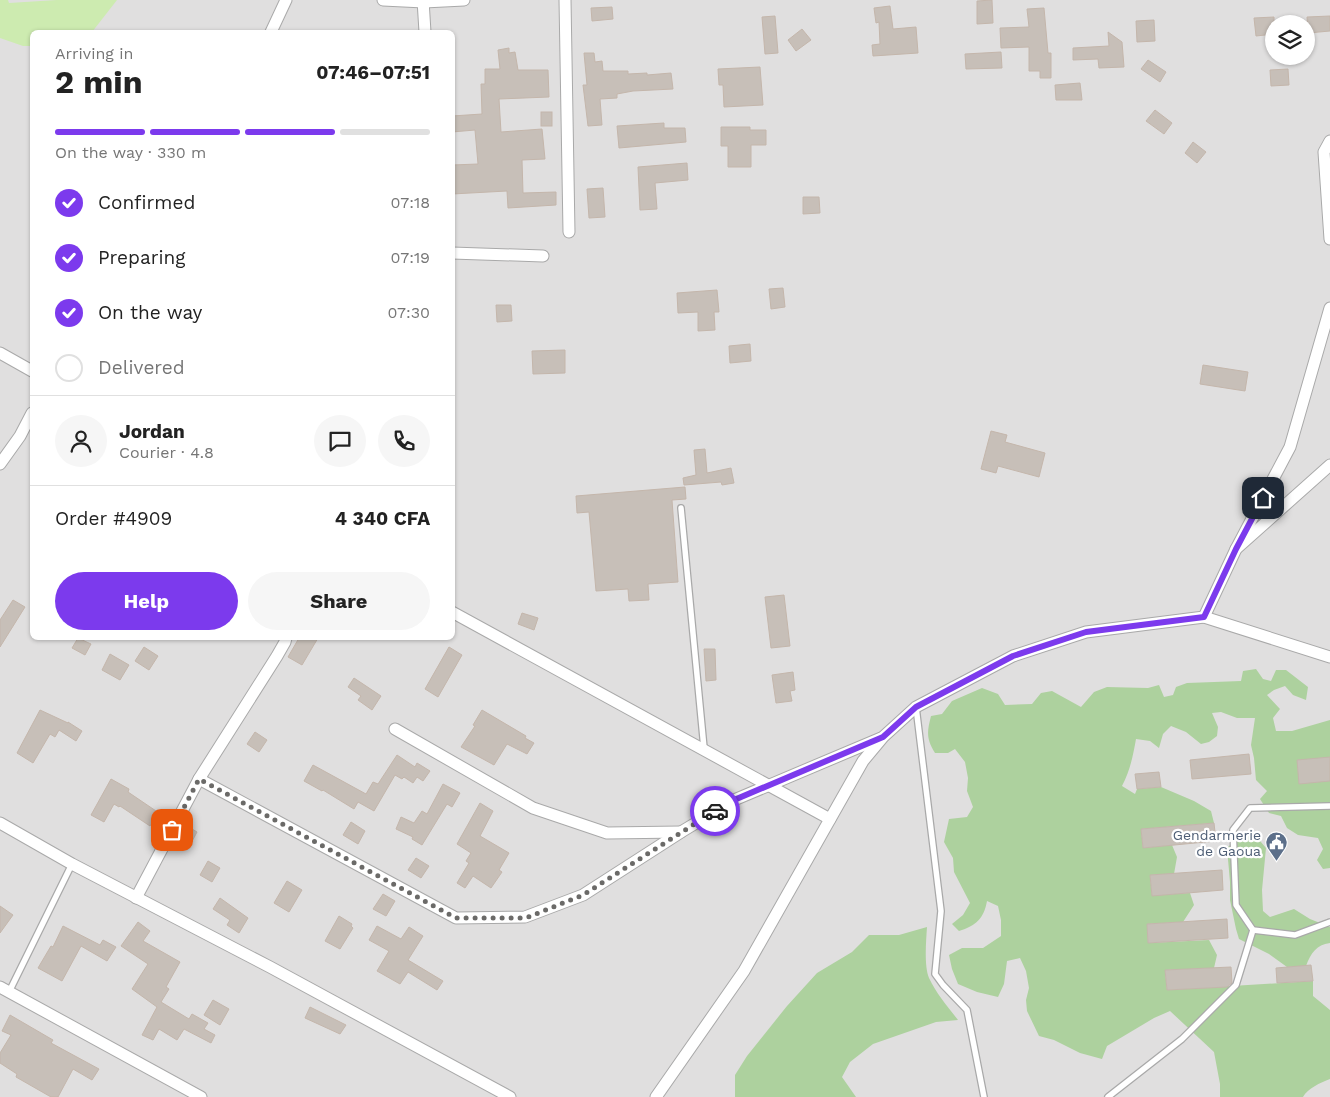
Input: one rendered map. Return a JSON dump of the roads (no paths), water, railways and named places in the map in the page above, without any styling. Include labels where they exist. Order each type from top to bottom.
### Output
[{"type":"street","points":[[272,30],[286,0]]},
{"type":"street","points":[[383,0],[464,0]]},
{"type":"street","points":[[565,0],[569,232]]},
{"type":"street","points":[[424,1],[424,30]]},
{"type":"street","points":[[1330,141],[1324,152],[1330,239]]},
{"type":"street","points":[[455,253],[543,256]]},
{"type":"street","points":[[1204,617],[1236,549],[1290,447],[1330,308]]},
{"type":"street","points":[[0,353],[30,369]]},
{"type":"street","points":[[0,464],[20,436],[30,417]]},
{"type":"street","points":[[1236,549],[1330,466]]},
{"type":"street","points":[[455,614],[830,818]]},
{"type":"street","points":[[656,1097],[744,971],[863,761],[883,737],[916,707],[1013,656],[1086,632],[1204,617],[1330,657]]},
{"type":"street","points":[[136,898],[199,779],[286,640]]},
{"type":"street","points":[[395,729],[533,808],[607,833],[681,832]]},
{"type":"street","points":[[199,779],[456,918],[526,918],[583,895],[734,800],[883,737]]},
{"type":"street","points":[[0,823],[72,864],[270,967],[510,1097]]},
{"type":"street","points":[[5,989],[200,1097]]},
{"type":"lane","points":[[681,508],[704,748]]},
{"type":"lane","points":[[916,707],[940,911],[935,974],[966,1010],[984,1097]]},
{"type":"lane","points":[[1330,806],[1250,808],[1234,830],[1236,905],[1254,930],[1295,935],[1330,922]]},
{"type":"lane","points":[[5,989],[72,864]]},
{"type":"lane","points":[[1108,1097],[1182,1039],[1236,985],[1254,930]]},
{"type":"place","name":"Gendarmerie de Gaoua","points":[[1277,862]]}]
